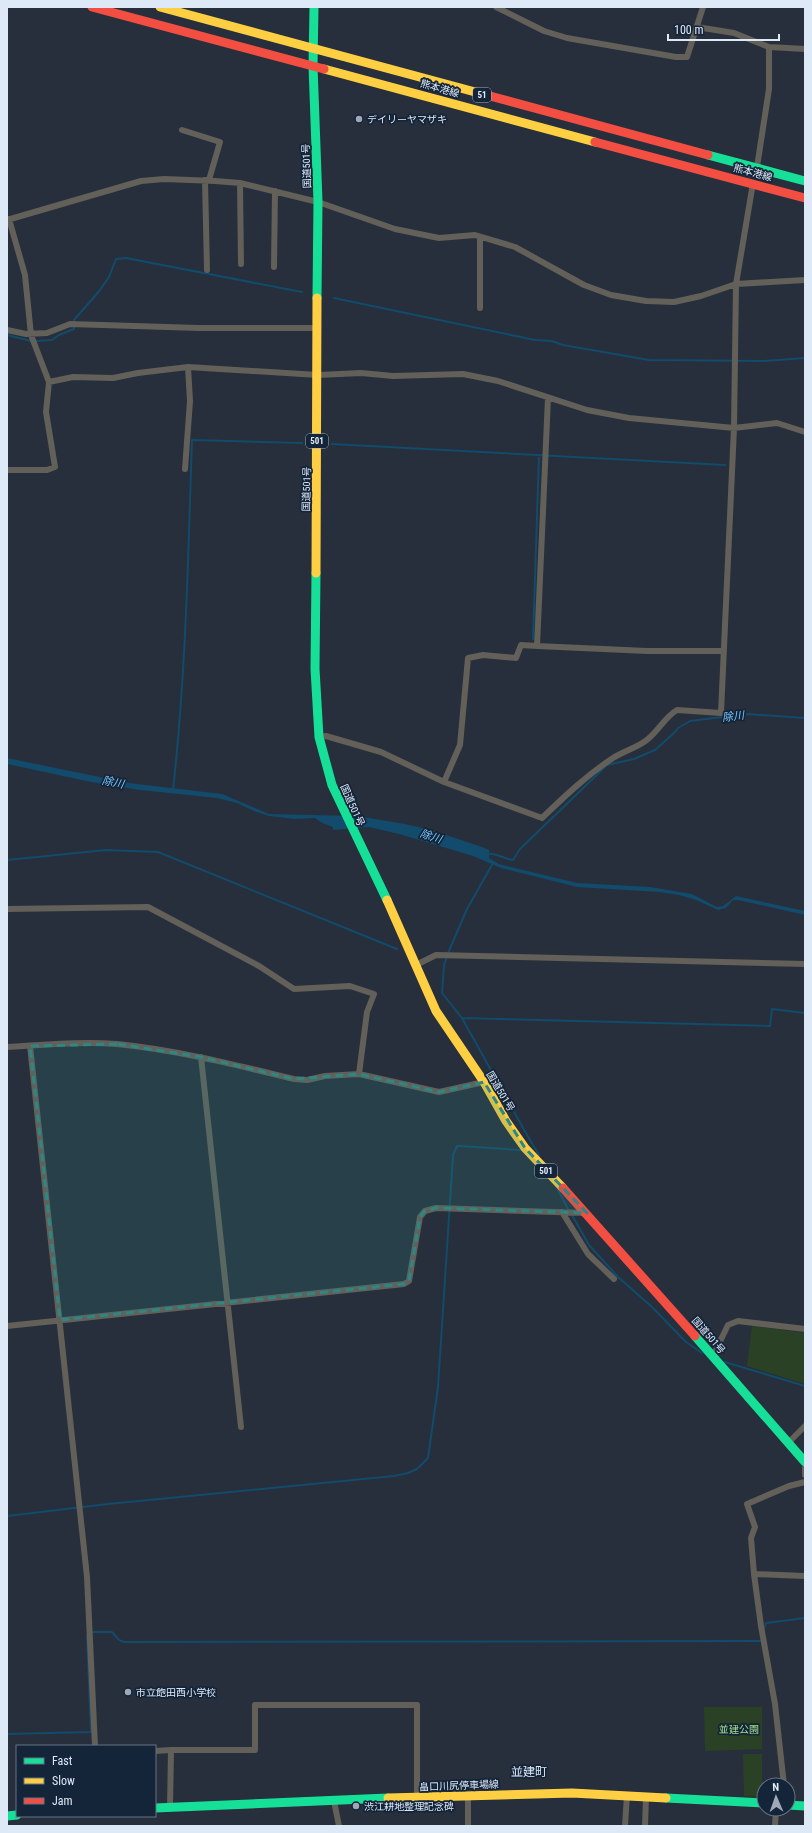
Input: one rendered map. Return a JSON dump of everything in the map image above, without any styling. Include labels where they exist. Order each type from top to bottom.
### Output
[{"type":"main road","name":"熊本港線","points":[[92,7],[805,198]]},
{"type":"main road","name":"熊本港線","points":[[160,7],[805,181]]},
{"type":"main road","name":"国道501号","points":[[314,7],[314,66],[318,202],[315,670],[319,737],[330,779],[344,813],[400,927],[436,1011],[484,1082],[506,1121],[525,1148],[587,1213],[805,1462]]},
{"type":"main road","points":[[182,31],[186,14]]},
{"type":"main road","name":"畠口川尻停車場線","points":[[156,1808],[417,1797],[572,1793],[646,1796],[756,1803]]},
{"type":"street","points":[[496,7],[544,31],[567,38],[676,57],[687,57],[703,7]]},
{"type":"street","points":[[697,27],[734,33],[769,47],[805,49]]},
{"type":"street","points":[[757,167],[769,89],[769,47]]},
{"type":"street","points":[[182,130],[220,142],[207,180],[206,270]]},
{"type":"street","points":[[7,470],[47,470],[55,467],[46,412],[49,382],[31,335],[25,275],[8,220],[141,181],[164,178],[240,183],[318,202],[395,229],[439,238],[475,235],[515,247],[584,285],[611,295],[632,299],[674,302],[701,296],[736,284],[805,280]]},
{"type":"street","points":[[240,183],[241,264]]},
{"type":"street","points":[[319,737],[326,736],[381,752],[444,782],[542,818],[573,788],[594,772],[614,758],[648,739],[671,713],[677,710],[721,713],[734,428],[736,284],[753,183]]},
{"type":"street","points":[[274,267],[275,191]]},
{"type":"street","points":[[480,237],[480,308]]},
{"type":"street","points":[[7,330],[31,335],[47,333],[70,324],[199,328],[317,328]]},
{"type":"street","points":[[49,382],[73,377],[113,378],[138,373],[188,367],[318,375],[362,373],[393,376],[463,374],[498,381],[587,410],[629,418],[734,428],[777,423],[805,432]]},
{"type":"street","points":[[185,469],[190,401],[188,367]]},
{"type":"street","points":[[537,646],[548,398]]},
{"type":"street","points":[[444,782],[460,745],[468,658],[483,655],[516,658],[521,646],[647,651],[724,651]]},
{"type":"street","points":[[7,909],[148,908],[259,966],[294,989],[350,986],[374,994],[367,1012],[359,1074]]},
{"type":"street","points":[[416,965],[436,955],[805,964]]},
{"type":"street","points":[[7,1047],[85,1043],[118,1044],[202,1057],[294,1079],[307,1080],[325,1076],[359,1074],[439,1092],[484,1082]]},
{"type":"street","points":[[30,1046],[87,1577],[95,1745]]},
{"type":"street","points":[[202,1057],[241,1428]]},
{"type":"street","points":[[7,1326],[404,1284],[409,1281],[420,1217],[425,1211],[436,1208],[587,1213]]},
{"type":"street","points":[[562,1212],[588,1254],[614,1278]]},
{"type":"street","points":[[713,1356],[728,1326],[738,1321],[805,1329]]},
{"type":"street","points":[[789,1442],[805,1426]]},
{"type":"street","points":[[805,1468],[805,1475]]},
{"type":"street","points":[[783,1777],[775,1704],[761,1626],[754,1574],[751,1538],[755,1527],[747,1504],[789,1486],[805,1482]]},
{"type":"street","points":[[754,1574],[805,1576]]},
{"type":"street","points":[[156,1751],[255,1750],[255,1706],[417,1705],[417,1797]]},
{"type":"street","points":[[170,1808],[171,1750]]},
{"type":"street","points":[[625,1826],[627,1795]]},
{"type":"street","points":[[468,1796],[468,1826]]},
{"type":"street","points":[[645,1826],[646,1796]]},
{"type":"street","points":[[334,1801],[339,1826]]},
{"type":"highlighted area","points":[[118,1044],[201,1057],[294,1079],[359,1074],[439,1092],[484,1082],[525,1148],[587,1213],[436,1208],[425,1211],[420,1217],[409,1281],[404,1284],[60,1320],[30,1046]]},
{"type":"green space","points":[[752,1326],[805,1333],[805,1384],[747,1366]]},
{"type":"green space","name":"並建公園","points":[[704,1707],[762,1707],[762,1749],[705,1751]]},
{"type":"green space","points":[[743,1754],[762,1754],[762,1777],[756,1777],[756,1797],[744,1796]]},
{"type":"water","points":[[7,758],[129,783],[222,794],[269,814],[357,816],[405,824],[431,830],[482,847],[489,850],[489,858],[499,864],[577,883],[650,887],[692,894],[717,907],[723,906],[736,896],[805,911],[805,915],[738,900],[733,900],[726,908],[718,910],[696,900],[679,895],[659,892],[577,887],[501,868],[473,856],[399,834],[369,827],[333,830],[333,827],[322,823],[315,818],[295,819],[269,816],[237,803],[217,798],[140,790],[91,782],[7,764]]},
{"type":"waterway","points":[[36,341],[52,340],[59,335],[74,329],[74,320],[100,290],[109,277],[116,259],[126,258],[302,292]]},
{"type":"waterway","points":[[334,298],[535,340],[552,341],[563,345],[649,360],[764,361],[805,358]]},
{"type":"waterway","points":[[7,335],[31,341]]},
{"type":"waterway","points":[[173,790],[184,659],[192,440],[302,443]]},
{"type":"waterway","points":[[332,444],[725,465]]},
{"type":"waterway","points":[[533,639],[539,455]]},
{"type":"waterway","name":"除川","points":[[487,854],[493,854],[513,860],[520,849],[607,765],[634,759],[655,750],[678,728],[690,721],[747,714],[805,718]]},
{"type":"waterway","points":[[7,860],[106,850],[158,852],[397,949]]},
{"type":"waterway","points":[[448,953],[467,909],[493,863]]},
{"type":"waterway","points":[[447,957],[444,965],[442,993],[462,1018],[539,1155]]},
{"type":"waterway","points":[[462,1018],[770,1026],[772,1009],[805,1013]]},
{"type":"waterway","points":[[7,1516],[108,1504],[394,1476],[408,1473],[417,1469],[428,1458],[438,1387],[453,1155],[457,1146],[521,1150]]},
{"type":"waterway","points":[[558,1190],[569,1211]]},
{"type":"waterway","points":[[572,1215],[589,1245],[618,1277],[652,1307],[686,1342],[702,1353]]},
{"type":"waterway","points":[[725,1362],[805,1386]]},
{"type":"waterway","points":[[764,1628],[766,1623],[805,1618]]},
{"type":"waterway","points":[[92,1633],[112,1632],[119,1640],[124,1642],[762,1641]]},
{"type":"waterway","points":[[7,1734],[91,1732],[88,1635]]},
{"type":"traffic: fast","points":[[314,7],[313,66],[318,202],[317,298]]},
{"type":"traffic: fast","points":[[708,155],[805,181]]},
{"type":"traffic: fast","points":[[316,573],[315,669],[319,737],[332,785],[387,900]]},
{"type":"traffic: fast","points":[[695,1336],[805,1462]]},
{"type":"traffic: fast","points":[[156,1808],[388,1798]]},
{"type":"traffic: fast","points":[[666,1798],[756,1803]]},
{"type":"traffic: fast","points":[[796,1805],[805,1806]]},
{"type":"traffic: fast","points":[[7,1816],[16,1815]]},
{"type":"traffic: slow","points":[[160,7],[490,96]]},
{"type":"traffic: slow","points":[[324,69],[595,142]]},
{"type":"traffic: slow","points":[[316,573],[317,298]]},
{"type":"traffic: slow","points":[[387,900],[436,1011],[484,1082],[506,1121],[525,1148],[563,1188]]},
{"type":"traffic: slow","points":[[388,1798],[572,1793],[666,1798]]},
{"type":"traffic: jam","points":[[92,7],[324,69]]},
{"type":"traffic: jam","points":[[490,96],[708,155]]},
{"type":"traffic: jam","points":[[595,142],[805,198]]},
{"type":"traffic: jam","points":[[563,1188],[695,1336]]},
{"type":"place","name":"デイリーヤマザキ","points":[[359,119]]},
{"type":"place","name":"市立飽田西小学校","points":[[128,1692]]},
{"type":"place","name":"渋江耕地整理記念碑","points":[[356,1806]]},
{"type":"district","name":"並建町","points":[[529,1772]]}]
